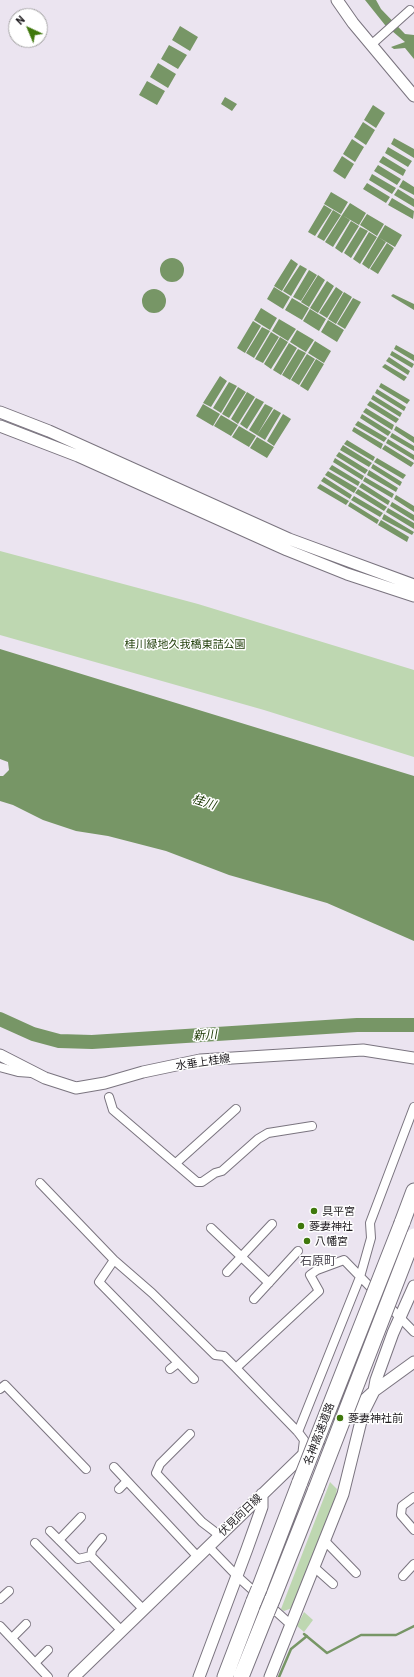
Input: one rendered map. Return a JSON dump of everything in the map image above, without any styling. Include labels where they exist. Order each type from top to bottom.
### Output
[{"type":"highway","name":"名神高速道路","points":[[225,1677],[414,1191]]},
{"type":"highway","name":"名神高速道路","points":[[241,1677],[414,1236]]},
{"type":"street","points":[[337,0],[414,96]]},
{"type":"street","points":[[373,43],[410,10]]},
{"type":"street","points":[[0,412],[49,431],[289,539],[414,585]]},
{"type":"street","points":[[0,426],[78,456],[207,516],[347,574],[414,596]]},
{"type":"street","points":[[207,516],[212,505]]},
{"type":"street","name":"水垂上桂線","points":[[0,1055],[37,1073],[76,1088],[105,1083],[143,1072],[200,1060],[363,1050],[414,1058]]},
{"type":"street","points":[[0,1067],[18,1072],[37,1073]]},
{"type":"street","points":[[109,1097],[113,1110],[160,1152],[176,1163],[197,1182],[202,1182],[215,1173],[222,1171],[258,1139],[268,1133],[312,1126]]},
{"type":"street","points":[[298,1432],[360,1277],[371,1238],[370,1223],[414,1107]]},
{"type":"street","points":[[176,1163],[236,1109]]},
{"type":"street","points":[[40,1182],[114,1260],[152,1293],[215,1355],[224,1356],[298,1432],[304,1440],[302,1456]]},
{"type":"street","points":[[227,1272],[272,1224]]},
{"type":"street","points":[[211,1228],[269,1283]]},
{"type":"street","points":[[254,1298],[298,1251]]},
{"type":"street","points":[[114,1260],[99,1282],[194,1379]]},
{"type":"street","points":[[236,1368],[319,1291],[310,1275],[317,1270],[344,1260],[414,1332]]},
{"type":"street","points":[[270,1677],[343,1494],[362,1413],[374,1391],[376,1380],[414,1286]]},
{"type":"street","points":[[170,1370],[178,1363]]},
{"type":"street","name":"伏見向日線","points":[[74,1677],[197,1556],[302,1456],[374,1391],[413,1366]]},
{"type":"street","points":[[0,1389],[5,1385],[86,1469]]},
{"type":"street","points":[[190,1434],[160,1464],[156,1473],[202,1522],[219,1535]]},
{"type":"street","points":[[114,1467],[197,1556]]},
{"type":"street","points":[[119,1489],[127,1481]]},
{"type":"street","points":[[199,1677],[262,1507],[262,1494]]},
{"type":"street","points":[[414,1497],[402,1506],[401,1515],[414,1530]]},
{"type":"street","points":[[59,1540],[82,1517]]},
{"type":"street","points":[[50,1531],[78,1559],[91,1556]]},
{"type":"street","points":[[91,1556],[92,1550],[102,1538]]},
{"type":"street","points":[[325,1541],[356,1573]]},
{"type":"street","points":[[35,1543],[122,1631]]},
{"type":"street","points":[[208,1546],[237,1576],[290,1624]]},
{"type":"street","points":[[91,1556],[143,1609]]},
{"type":"street","points":[[402,1576],[414,1564]]},
{"type":"street","points":[[314,1567],[333,1584]]},
{"type":"street","points":[[0,1599],[8,1591]]},
{"type":"street","points":[[12,1638],[26,1624]]},
{"type":"street","points":[[0,1626],[48,1677]]},
{"type":"street","points":[[35,1663],[48,1650]]},
{"type":"green space","name":"桂川緑地久我橋東詰公園","points":[[0,551],[198,604],[414,670],[414,757],[264,710],[0,635]]},
{"type":"green space","points":[[330,1482],[337,1489],[335,1501],[292,1608],[284,1611],[281,1609]]},
{"type":"green space","points":[[304,1612],[313,1620],[304,1632],[297,1626]]},
{"type":"water","points":[[365,0],[376,0],[381,9],[405,34],[414,35],[414,59],[405,48],[394,49],[391,47],[405,42],[385,25]]},
{"type":"water","points":[[180,26],[198,37],[190,51],[172,40]]},
{"type":"water","points":[[169,45],[187,55],[178,69],[161,59]]},
{"type":"water","points":[[158,63],[176,74],[168,88],[150,77]]},
{"type":"water","points":[[147,81],[165,91],[157,105],[139,95]]},
{"type":"water","points":[[225,97],[237,104],[232,111],[221,104]]},
{"type":"water","points":[[373,105],[385,113],[376,128],[364,120]]},
{"type":"water","points":[[363,122],[375,130],[366,145],[354,137]]},
{"type":"water","points":[[394,138],[414,149],[414,158],[391,144]]},
{"type":"water","points":[[352,139],[364,147],[355,162],[343,154]]},
{"type":"water","points":[[388,147],[412,161],[408,167],[385,153]]},
{"type":"water","points":[[342,156],[354,164],[345,179],[333,171]]},
{"type":"water","points":[[383,156],[406,170],[403,176],[379,162]]},
{"type":"water","points":[[378,165],[401,179],[397,185],[374,171]]},
{"type":"water","points":[[372,174],[396,188],[392,194],[369,180]]},
{"type":"water","points":[[403,180],[414,187],[414,195],[399,187]]},
{"type":"water","points":[[367,183],[390,197],[386,203],[363,189]]},
{"type":"water","points":[[398,189],[414,199],[414,207],[394,195]]},
{"type":"water","points":[[331,192],[348,202],[341,214],[324,204]]},
{"type":"water","points":[[392,198],[414,211],[413,219],[388,205]]},
{"type":"water","points":[[350,203],[366,213],[359,225],[342,215]]},
{"type":"water","points":[[324,205],[332,210],[315,236],[308,232]]},
{"type":"water","points":[[333,210],[341,215],[324,241],[317,237]]},
{"type":"water","points":[[367,214],[384,224],[377,236],[360,225]]},
{"type":"water","points":[[342,215],[350,220],[333,247],[325,242]]},
{"type":"water","points":[[351,221],[359,226],[342,253],[335,248]]},
{"type":"water","points":[[385,225],[402,235],[395,247],[378,237]]},
{"type":"water","points":[[360,227],[368,231],[351,258],[344,253]]},
{"type":"water","points":[[369,232],[377,237],[360,264],[353,259]]},
{"type":"water","points":[[378,237],[386,242],[369,269],[362,264]]},
{"type":"water","points":[[387,243],[394,248],[378,274],[370,269]]},
{"type":"water","points":[[172,258],[177,259],[183,265],[183,275],[177,281],[172,282],[167,281],[161,275],[160,270],[161,265],[167,259]]},
{"type":"water","points":[[291,259],[298,264],[282,291],[274,286]]},
{"type":"water","points":[[300,265],[307,269],[291,296],[283,291]]},
{"type":"water","points":[[309,270],[317,275],[301,301],[293,297]]},
{"type":"water","points":[[318,275],[325,280],[309,307],[301,302]]},
{"type":"water","points":[[327,281],[334,286],[318,313],[310,308]]},
{"type":"water","points":[[274,287],[290,297],[283,309],[267,299]]},
{"type":"water","points":[[336,287],[343,292],[327,318],[319,313]]},
{"type":"water","points":[[154,289],[159,290],[165,296],[165,306],[159,312],[154,313],[149,312],[143,306],[142,301],[143,296],[149,290]]},
{"type":"water","points":[[344,292],[352,297],[336,324],[328,319]]},
{"type":"water","points":[[393,294],[414,304],[414,310],[391,296]]},
{"type":"water","points":[[292,298],[309,308],[302,320],[285,310]]},
{"type":"water","points":[[353,298],[361,302],[345,329],[337,324]]},
{"type":"water","points":[[261,308],[277,318],[270,330],[254,320]]},
{"type":"water","points":[[310,309],[326,319],[319,331],[303,321]]},
{"type":"water","points":[[279,319],[296,329],[288,341],[272,331]]},
{"type":"water","points":[[328,320],[344,330],[337,342],[321,332]]},
{"type":"water","points":[[253,321],[261,326],[245,353],[237,348]]},
{"type":"water","points":[[262,327],[270,331],[254,358],[246,353]]},
{"type":"water","points":[[297,330],[314,340],[306,352],[290,342]]},
{"type":"water","points":[[271,332],[279,337],[263,363],[255,359]]},
{"type":"water","points":[[280,337],[288,342],[271,369],[264,364]]},
{"type":"water","points":[[315,341],[331,351],[324,363],[308,353]]},
{"type":"water","points":[[289,343],[297,348],[281,375],[273,370]]},
{"type":"water","points":[[396,345],[414,355],[414,361],[394,349]]},
{"type":"water","points":[[298,349],[306,353],[290,380],[282,375]]},
{"type":"water","points":[[392,351],[414,364],[412,368],[390,355]]},
{"type":"water","points":[[307,354],[315,359],[299,385],[291,380]]},
{"type":"water","points":[[389,357],[410,371],[408,375],[386,361]]},
{"type":"water","points":[[316,359],[324,364],[308,391],[300,386]]},
{"type":"water","points":[[385,364],[407,377],[404,381],[382,367]]},
{"type":"water","points":[[220,376],[227,381],[211,407],[203,403]]},
{"type":"water","points":[[229,382],[237,386],[221,413],[213,408]]},
{"type":"water","points":[[381,383],[410,400],[407,404],[379,387]]},
{"type":"water","points":[[238,387],[246,392],[229,418],[222,414]]},
{"type":"water","points":[[377,389],[406,407],[404,411],[375,393]]},
{"type":"water","points":[[247,392],[255,397],[238,424],[231,419]]},
{"type":"water","points":[[373,395],[402,413],[400,417],[371,399]]},
{"type":"water","points":[[256,398],[264,402],[247,429],[240,424]]},
{"type":"water","points":[[370,401],[399,419],[396,423],[367,405]]},
{"type":"water","points":[[203,404],[220,414],[213,426],[196,416]]},
{"type":"water","points":[[265,404],[273,408],[257,435],[249,430]]},
{"type":"water","points":[[366,408],[394,425],[392,430],[363,412]]},
{"type":"water","points":[[274,409],[281,413],[265,440],[257,435]]},
{"type":"water","points":[[283,414],[291,419],[274,446],[267,441]]},
{"type":"water","points":[[362,414],[391,432],[388,436],[360,418]]},
{"type":"water","points":[[221,415],[238,425],[231,436],[214,426]]},
{"type":"water","points":[[358,421],[387,438],[384,442],[355,425]]},
{"type":"water","points":[[239,426],[256,436],[249,447],[232,437]]},
{"type":"water","points":[[396,426],[414,437],[414,443],[394,430]]},
{"type":"water","points":[[354,427],[383,444],[381,449],[352,431]]},
{"type":"water","points":[[392,433],[414,446],[414,451],[390,437]]},
{"type":"water","points":[[257,437],[274,447],[267,458],[250,448]]},
{"type":"water","points":[[388,439],[414,455],[414,460],[386,443]]},
{"type":"water","points":[[347,440],[375,457],[373,461],[344,444]]},
{"type":"water","points":[[343,445],[372,463],[369,467],[340,450]]},
{"type":"water","points":[[385,445],[414,463],[411,467],[382,449]]},
{"type":"water","points":[[339,452],[368,470],[365,474],[336,456]]},
{"type":"water","points":[[335,458],[364,476],[362,480],[333,462]]},
{"type":"water","points":[[377,458],[406,475],[403,479],[374,462]]},
{"type":"water","points":[[373,464],[402,482],[400,486],[371,468]]},
{"type":"water","points":[[332,465],[360,482],[358,486],[329,469]]},
{"type":"water","points":[[369,470],[398,488],[396,492],[367,475]]},
{"type":"water","points":[[328,471],[357,488],[354,493],[325,475]]},
{"type":"water","points":[[324,477],[352,495],[350,499],[321,481]]},
{"type":"water","points":[[365,477],[394,494],[392,498],[363,481]]},
{"type":"water","points":[[362,483],[390,501],[388,505],[359,487]]},
{"type":"water","points":[[320,484],[349,501],[346,505],[317,488]]},
{"type":"water","points":[[358,489],[387,507],[384,511],[355,493]]},
{"type":"water","points":[[396,495],[414,506],[414,512],[394,499]]},
{"type":"water","points":[[354,496],[383,513],[380,517],[351,500]]},
{"type":"water","points":[[350,502],[379,520],[377,524],[348,506]]},
{"type":"water","points":[[392,502],[414,515],[414,521],[390,506]]},
{"type":"water","points":[[388,508],[414,523],[414,529],[386,512]]},
{"type":"water","points":[[384,514],[414,532],[412,535],[382,519]]},
{"type":"water","points":[[381,520],[409,537],[407,542],[378,525]]},
{"type":"water","name":"桂川","points":[[0,649],[414,776],[414,941],[327,903],[229,875],[166,851],[108,836],[76,831],[43,820],[13,805],[0,801],[0,776],[3,776],[9,770],[8,762],[0,759]]},
{"type":"waterway","name":"新川","points":[[0,1019],[33,1034],[59,1041],[92,1042],[357,1025],[414,1025]]},
{"type":"waterway","points":[[304,1634],[327,1653],[361,1635],[396,1635],[414,1626]]},
{"type":"waterway","points":[[279,1677],[291,1649],[307,1636]]},
{"type":"place","name":"具平宮","points":[[314,1211]]},
{"type":"place","name":"菱妻神社","points":[[301,1226]]},
{"type":"place","name":"八幡宮","points":[[307,1241]]},
{"type":"place","name":"菱妻神社前","points":[[340,1418]]},
{"type":"district","name":"石原町","points":[[318,1261]]}]
